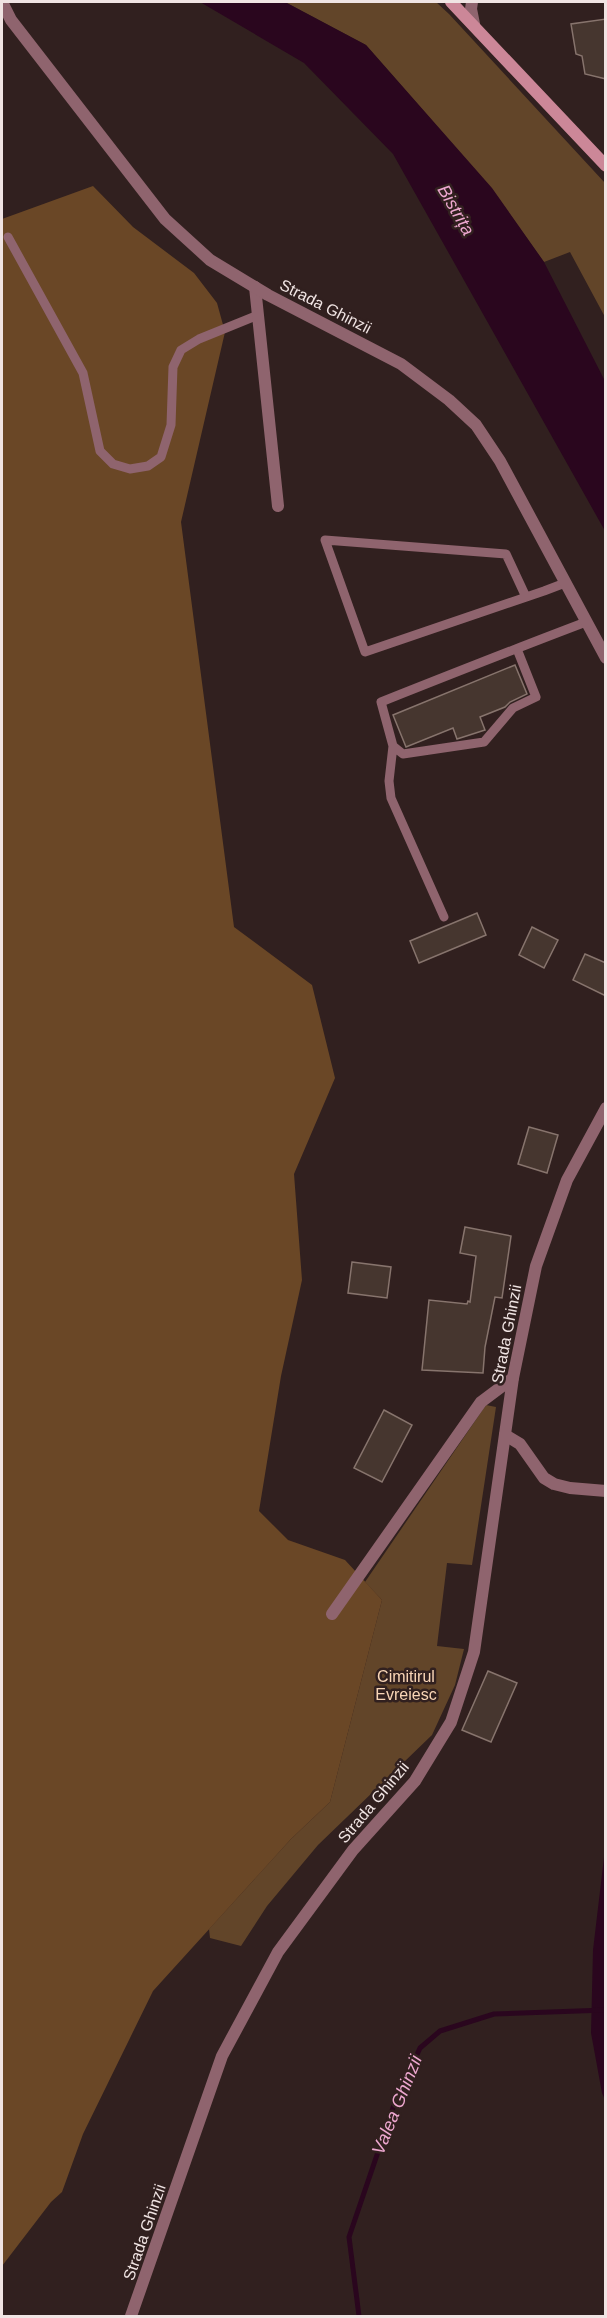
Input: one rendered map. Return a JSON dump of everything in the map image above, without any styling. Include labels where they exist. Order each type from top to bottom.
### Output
[{"type":"main road","points":[[451,2],[606,166]]},
{"type":"street","name":"Strada Ghinzii","points":[[2,2],[11,20],[165,219],[210,260],[255,287],[401,364],[476,425],[500,461],[606,658]]},
{"type":"street","points":[[472,2],[474,24]]},
{"type":"street","points":[[255,287],[278,506]]},
{"type":"street","name":"Strada Ghinzii","points":[[131,2316],[222,2056],[278,1952],[353,1850],[415,1780],[451,1722],[474,1652],[513,1378],[536,1266],[567,1180],[606,1108]]},
{"type":"street","points":[[332,1614],[482,1402],[513,1378]]},
{"type":"street","points":[[505,1435],[520,1444],[544,1478],[554,1484],[570,1488],[606,1491]]},
{"type":"lane","points":[[8,237],[83,373],[100,451],[113,464],[130,469],[148,466],[161,456],[171,425],[172,367],[180,350],[199,339],[258,315]]},
{"type":"lane","points":[[526,597],[506,554],[325,540],[365,652],[526,597],[565,583]]},
{"type":"lane","points":[[444,917],[391,798],[389,781],[393,746],[381,702],[586,622]]},
{"type":"lane","points":[[393,746],[403,754],[484,742],[513,708],[536,698],[517,649]]},
{"type":"green space","points":[[285,2],[436,2],[449,14],[605,183],[605,317],[570,252],[544,262],[491,188],[366,45]]},
{"type":"green space","name":"Cimitirul Evreiesc","points":[[486,1405],[496,1407],[472,1565],[447,1563],[437,1646],[464,1649],[455,1685],[432,1735],[318,1845],[267,1906],[241,1946],[210,1938],[209,1929],[291,1839],[330,1802],[382,1600],[365,1582]]},
{"type":"shaded area","points":[[93,186],[133,227],[194,273],[217,303],[225,332],[181,522],[234,927],[312,985],[335,1078],[294,1174],[302,1280],[281,1376],[259,1511],[288,1540],[345,1560],[382,1600],[330,1802],[291,1839],[153,1991],[83,2134],[62,2192],[51,2202],[2,2266],[2,219]]},
{"type":"water","name":"Bistrița","points":[[200,2],[285,2],[366,45],[492,188],[544,262],[605,381],[605,531],[393,154],[304,63]]},
{"type":"water","points":[[605,1849],[605,2100],[591,2033],[593,1950]]},
{"type":"building","points":[[606,19],[606,79],[585,74],[582,56],[576,54],[571,24]]},
{"type":"building","points":[[515,665],[527,694],[505,707],[480,717],[485,730],[457,739],[453,728],[406,747],[393,715]]},
{"type":"building","points":[[477,913],[486,935],[419,963],[410,941]]},
{"type":"building","points":[[532,927],[558,940],[544,968],[519,955]]},
{"type":"building","points":[[585,954],[606,963],[606,996],[573,980]]},
{"type":"building","points":[[529,1127],[558,1135],[547,1173],[518,1164]]},
{"type":"building","points":[[465,1227],[511,1236],[502,1298],[495,1297],[485,1347],[483,1373],[422,1370],[429,1300],[467,1304],[468,1301],[470,1302],[476,1256],[460,1253]]},
{"type":"building","points":[[352,1262],[391,1267],[387,1298],[348,1293]]},
{"type":"building","points":[[384,1410],[412,1425],[382,1482],[354,1468]]},
{"type":"building","points":[[488,1671],[517,1683],[491,1742],[462,1730]]},
{"type":"waterway","name":"Valea Ghinzii","points":[[359,2316],[349,2237],[394,2105],[420,2048],[440,2031],[494,2014],[606,2010]]}]
